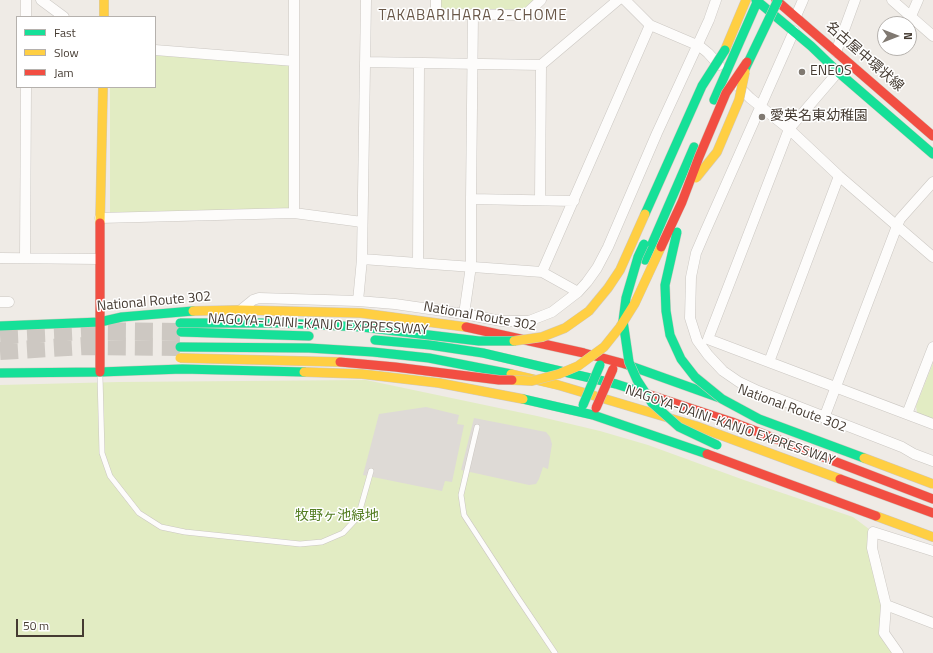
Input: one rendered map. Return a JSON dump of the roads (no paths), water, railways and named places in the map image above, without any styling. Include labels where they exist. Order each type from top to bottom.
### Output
[{"type":"main road","points":[[104,0],[104,16]]},
{"type":"main road","points":[[725,448],[679,427],[652,403],[637,380],[629,362],[623,320],[626,298],[638,257],[669,180],[746,0]]},
{"type":"main road","points":[[582,409],[757,0]]},
{"type":"main road","name":"名古屋中環状線","points":[[757,0],[767,4],[838,72],[933,154]]},
{"type":"main road","points":[[180,358],[326,361],[395,367],[500,380],[532,380],[559,374],[578,366],[604,347],[620,327],[635,302],[689,186],[699,157],[726,93],[747,62],[777,0]]},
{"type":"main road","name":"名古屋中環状線","points":[[777,0],[933,136]]},
{"type":"main road","points":[[594,412],[767,4]]},
{"type":"main road","name":"NAGOYA-DAINI-KANJO EXPRESSWAY","points":[[318,336],[180,327],[280,323],[362,327],[479,341],[519,341],[542,337],[565,328],[589,311],[608,288],[620,270],[702,86],[725,50]]},
{"type":"main road","points":[[689,186],[717,152],[739,100],[747,62]]},
{"type":"main road","points":[[100,372],[99,259],[103,88]]},
{"type":"main road","points":[[682,202],[665,285],[666,311],[670,335],[681,359],[695,377],[722,399],[760,419],[933,484]]},
{"type":"main road","name":"National Route 302","points":[[0,326],[100,322],[122,317],[180,311],[240,310],[353,313],[463,326],[499,333],[655,376],[748,408],[933,476]]},
{"type":"main road","name":"NAGOYA-DAINI-KANJO EXPRESSWAY","points":[[366,339],[430,345],[483,353],[616,384],[732,422],[933,499]]},
{"type":"main road","name":"NAGOYA-DAINI-KANJO EXPRESSWAY","points":[[180,347],[309,348],[373,352],[429,358],[484,368],[558,385],[696,426],[932,513]]},
{"type":"main road","points":[[0,374],[182,369],[362,374],[439,383],[493,392],[594,412],[933,537]]},
{"type":"main road","points":[[888,511],[933,528]]},
{"type":"street","points":[[26,0],[26,16]]},
{"type":"street","points":[[41,0],[63,16]]},
{"type":"street","points":[[294,0],[294,213]]},
{"type":"street","points":[[358,301],[362,259],[366,0]]},
{"type":"street","points":[[436,0],[436,9],[438,13],[442,14],[524,15],[541,0]]},
{"type":"street","points":[[365,62],[541,65],[618,0]]},
{"type":"street","points":[[625,0],[650,25],[697,45],[708,53],[750,98],[789,129],[839,176],[933,257]]},
{"type":"street","points":[[240,310],[253,300],[259,298],[358,301],[395,304],[501,321],[529,321],[552,312],[578,292],[597,268],[608,247],[657,133],[709,20],[716,0]]},
{"type":"street","points":[[796,16],[803,0]]},
{"type":"street","points":[[836,52],[856,0]]},
{"type":"street","points":[[892,0],[911,16],[918,0]]},
{"type":"street","points":[[464,314],[471,266],[474,14]]},
{"type":"street","points":[[917,21],[933,36]]},
{"type":"street","points":[[542,272],[650,25]]},
{"type":"street","points":[[794,31],[696,253],[691,277],[690,318],[703,341],[708,355],[723,371],[739,382],[824,418],[902,447],[914,454],[933,461]]},
{"type":"street","points":[[156,50],[294,61]]},
{"type":"street","points":[[418,263],[419,63]]},
{"type":"street","points":[[540,200],[541,65]]},
{"type":"street","points":[[703,341],[789,129],[838,72]]},
{"type":"street","points":[[25,257],[26,88]]},
{"type":"street","points":[[769,362],[839,176]]},
{"type":"street","points":[[824,418],[900,218],[933,182]]},
{"type":"street","points":[[471,199],[574,201]]},
{"type":"street","points":[[100,218],[294,213],[362,222]]},
{"type":"street","points":[[0,258],[25,257],[99,259]]},
{"type":"street","points":[[362,259],[542,272],[578,292]]},
{"type":"street","points":[[703,341],[769,362],[933,424]]},
{"type":"street","points":[[907,414],[933,347]]},
{"type":"street","points":[[898,653],[884,633],[886,605],[872,548],[873,532],[933,551]]},
{"type":"street","points":[[886,605],[933,623]]},
{"type":"lane","points":[[100,372],[102,453],[110,476],[139,513],[161,527],[185,532],[292,543],[322,542],[343,533],[358,517],[371,471]]},
{"type":"lane","points":[[477,427],[461,495],[464,515],[555,653]]},
{"type":"tunnel","points":[[0,335],[86,331],[181,332]]},
{"type":"tunnel","points":[[0,351],[84,346],[180,347]]},
{"type":"place","name":"ENEOS","points":[[802,72]]},
{"type":"place","name":"愛英名東幼稚園","points":[[762,117]]},
{"type":"district","name":"TAKABARIHARA 2-CHOME","points":[[473,16]]},
{"type":"park label","name":"牧野ヶ池緑地","points":[[337,517]]}]
